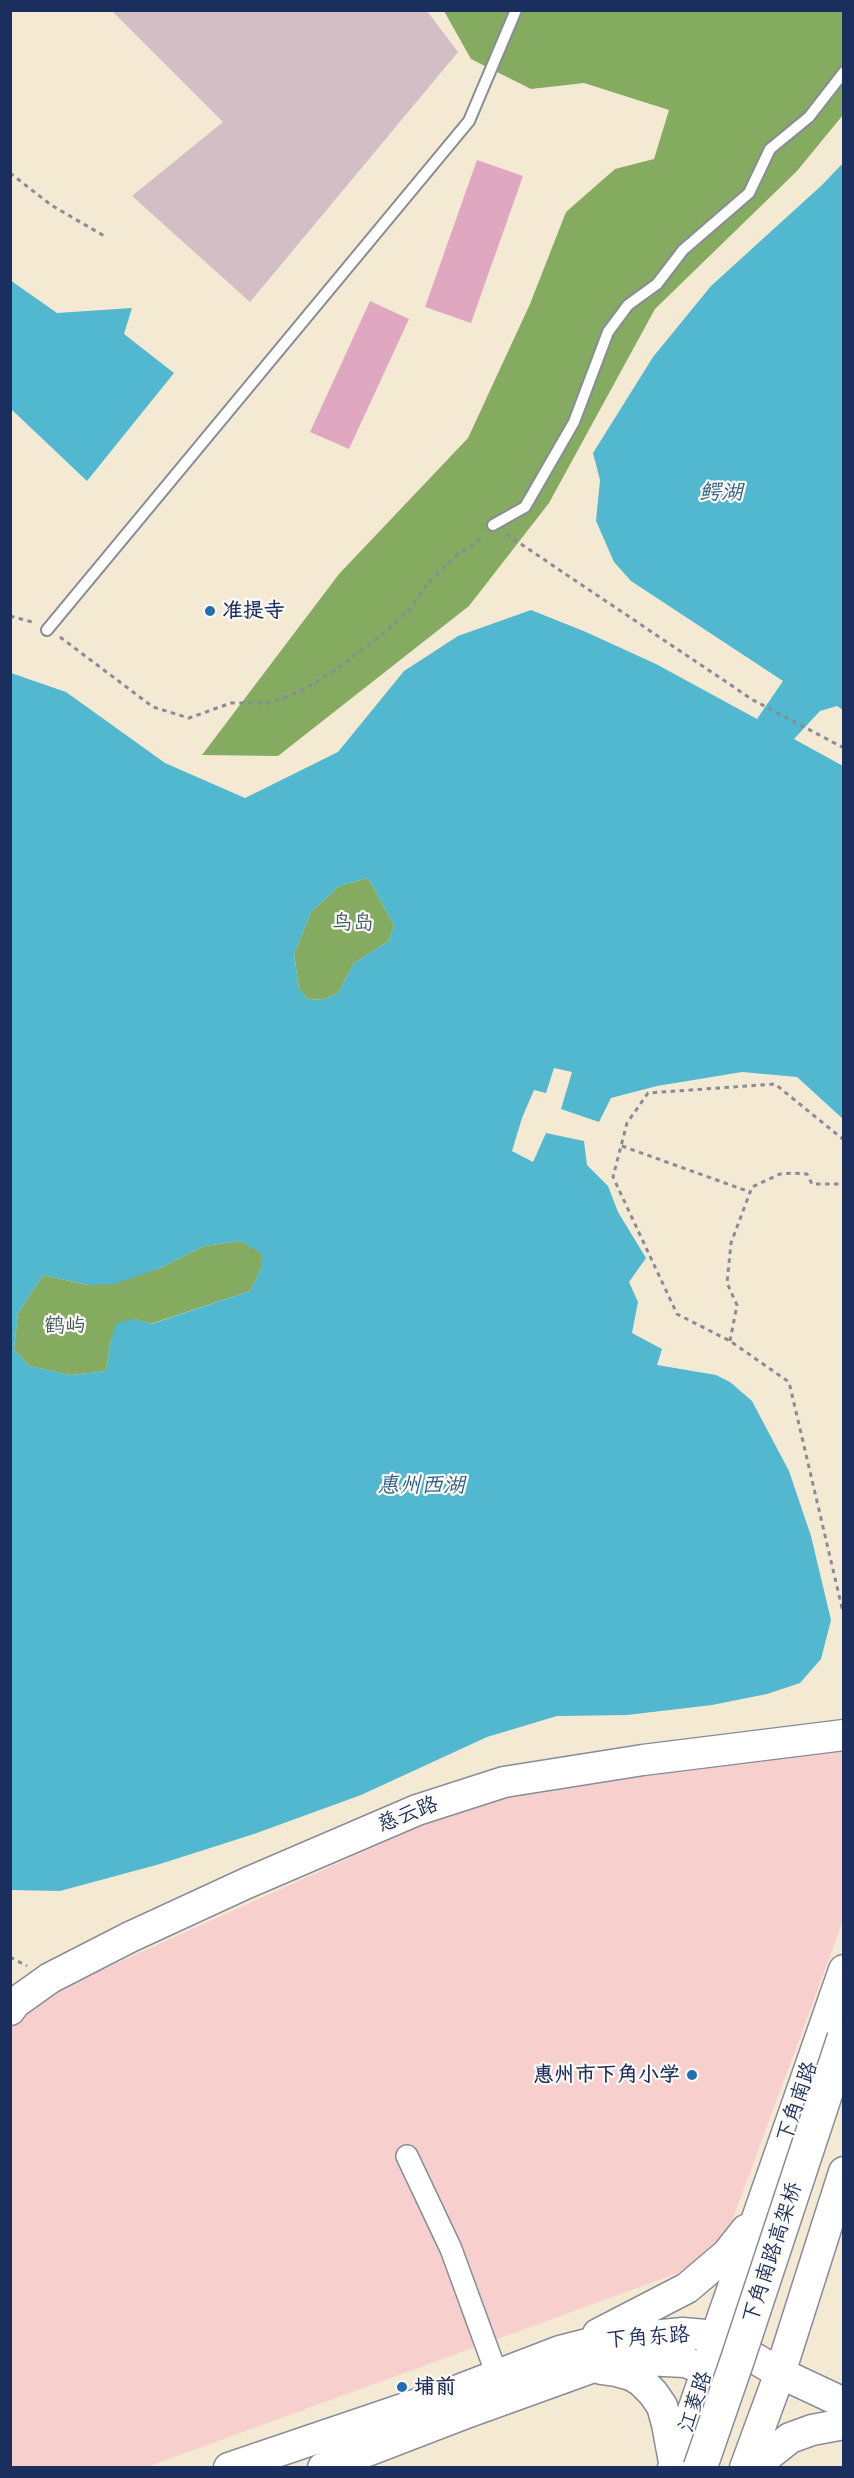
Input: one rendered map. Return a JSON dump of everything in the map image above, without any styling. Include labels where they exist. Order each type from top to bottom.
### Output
[{"type":"main road","name":"慈云路","points":[[10,2010],[15,2003],[50,1978],[130,1937],[247,1883],[428,1806],[504,1782],[643,1760],[843,1735]]},
{"type":"main road","name":"下角南路","points":[[716,2336],[843,1970]]},
{"type":"main road","name":"下角南路高架桥","points":[[682,2467],[741,2350],[843,2038]]},
{"type":"main road","name":"下角南路高架桥","points":[[722,2468],[843,2101]]},
{"type":"main road","points":[[746,2468],[780,2373],[843,2172]]},
{"type":"main road","points":[[560,2351],[618,2325],[687,2288],[727,2254],[760,2211]]},
{"type":"main road","name":"下角东路","points":[[229,2468],[456,2391],[560,2351],[591,2343],[683,2333],[716,2336],[780,2373]]},
{"type":"main road","name":"江菱路","points":[[682,2467],[716,2336]]},
{"type":"main road","name":"下角东路","points":[[323,2468],[590,2369],[623,2359],[684,2362],[707,2370],[780,2373]]},
{"type":"main road","points":[[590,2369],[631,2375],[653,2393],[662,2406],[682,2467]]},
{"type":"main road","points":[[780,2373],[843,2403]]},
{"type":"main road","points":[[752,2468],[790,2438],[812,2430],[843,2424]]},
{"type":"main road","points":[[682,2467],[691,2454],[708,2451],[722,2456],[735,2468]]},
{"type":"street","points":[[407,2156],[451,2249],[498,2375]]},
{"type":"lane","points":[[47,630],[469,121],[516,10]]},
{"type":"lane","points":[[493,525],[525,507],[574,422],[608,332],[628,305],[657,284],[683,250],[749,193],[770,149],[808,117],[843,72]]},
{"type":"path","points":[[10,173],[51,205],[106,237]]},
{"type":"path","points":[[10,616],[33,622],[67,641],[153,707],[189,718],[231,703],[271,703],[312,684],[337,669],[377,639],[410,609],[428,583],[493,525],[610,606],[753,700],[843,748]]},
{"type":"path","points":[[843,1140],[775,1084],[648,1093],[627,1123],[614,1177],[677,1314],[730,1341],[789,1382],[843,1608]]},
{"type":"path","points":[[622,1146],[750,1192]]},
{"type":"path","points":[[730,1341],[736,1305],[727,1283],[731,1243],[752,1187],[780,1174],[793,1173],[807,1174],[812,1184],[843,1184]]},
{"type":"shaded area","points":[[115,10],[427,11],[458,52],[250,302],[132,196],[223,122],[113,12]]},
{"type":"shaded area","points":[[843,1745],[843,1921],[725,2240],[678,2273],[147,2467],[11,2467],[10,2025],[22,2006],[469,1804]]},
{"type":"green space","points":[[444,11],[843,11],[843,115],[797,171],[655,309],[549,503],[469,606],[278,756],[202,755],[339,574],[468,438],[530,304],[566,212],[615,169],[654,159],[669,110],[584,83],[531,89],[471,59]]},
{"type":"green space","name":"鸟岛","points":[[368,878],[394,925],[389,941],[354,963],[338,993],[325,999],[309,1000],[299,989],[294,954],[311,912],[339,886]]},
{"type":"green space","name":"鹤屿","points":[[240,1241],[261,1252],[261,1269],[250,1291],[150,1324],[135,1319],[111,1339],[106,1371],[71,1375],[29,1366],[14,1349],[18,1313],[43,1275],[88,1285],[158,1269],[204,1246]]},
{"type":"water","name":"惠州西湖","points":[[843,163],[843,710],[837,706],[820,711],[794,739],[843,766],[843,1119],[797,1077],[742,1072],[657,1086],[611,1098],[599,1122],[561,1109],[572,1072],[554,1068],[546,1093],[534,1090],[512,1151],[533,1162],[546,1133],[584,1141],[587,1165],[608,1186],[618,1212],[646,1258],[629,1282],[638,1302],[632,1333],[662,1349],[657,1365],[716,1375],[730,1382],[752,1401],[789,1471],[811,1536],[831,1620],[821,1659],[800,1683],[767,1694],[712,1705],[627,1715],[557,1716],[487,1737],[361,1795],[254,1834],[160,1864],[60,1891],[11,1890],[11,673],[66,692],[165,763],[245,798],[338,752],[404,671],[458,636],[531,610],[656,664],[757,719],[783,681],[631,581],[614,562],[596,521],[600,480],[593,453],[653,357],[711,286]],"holes":[[[368,878],[394,925],[389,941],[354,963],[338,993],[325,999],[309,1000],[299,989],[294,954],[311,912],[339,886]],[[240,1241],[261,1253],[261,1269],[250,1291],[151,1324],[135,1319],[117,1323],[111,1339],[106,1371],[71,1375],[29,1366],[14,1349],[18,1313],[43,1275],[88,1285],[114,1284],[158,1269],[204,1246]]]},
{"type":"water","points":[[10,280],[57,313],[132,308],[124,334],[174,373],[87,481],[11,409]]},
{"type":"building","points":[[477,160],[523,176],[471,323],[425,307]]},
{"type":"building","points":[[370,301],[409,319],[349,449],[310,432]]},
{"type":"place","name":"准提寺","points":[[210,611]]},
{"type":"place","name":"惠州市下角小学","points":[[692,2075]]},
{"type":"place","name":"埔前","points":[[402,2387]]},
{"type":"water label","name":"鳄湖","points":[[721,493]]}]
